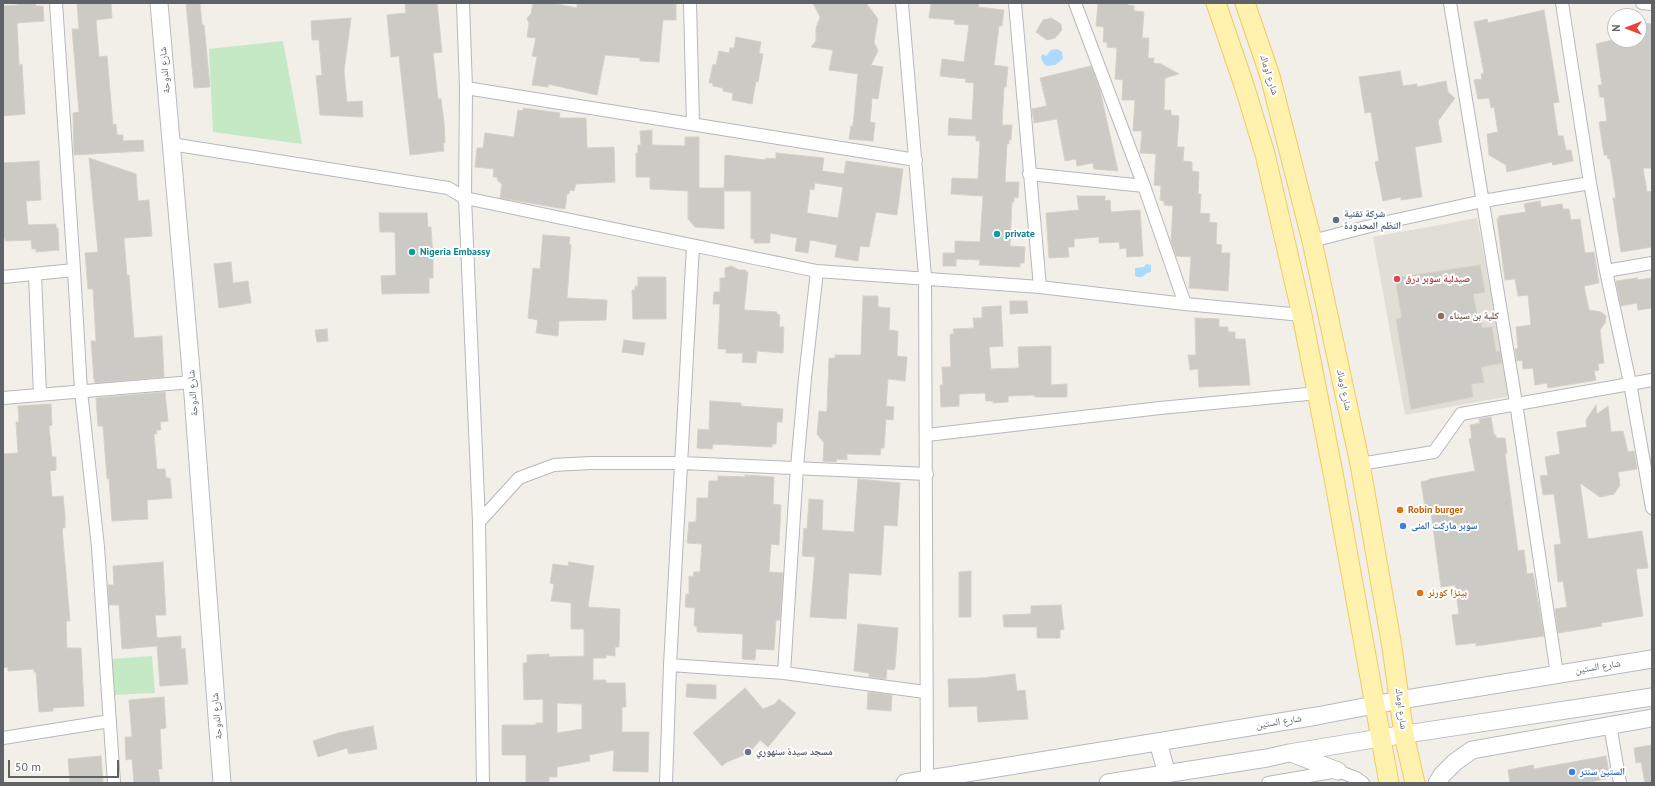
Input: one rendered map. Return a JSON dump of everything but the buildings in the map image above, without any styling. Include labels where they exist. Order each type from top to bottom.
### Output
[{"type":"main road","name":"شارع الدوحة","points":[[159,3],[192,382],[222,783]]},
{"type":"main road","points":[[1216,3],[1244,85],[1265,154],[1302,315],[1318,393],[1389,783]]},
{"type":"main road","name":"شارع اوماك","points":[[1245,3],[1270,76],[1312,241],[1360,464],[1392,647],[1404,735],[1415,783]]},
{"type":"main road","points":[[1364,652],[1392,647]]},
{"type":"main road","name":"شارع الستين","points":[[905,783],[1317,716],[1400,700],[1652,659]]},
{"type":"main road","points":[[1108,783],[1267,758],[1380,738],[1652,697]]},
{"type":"main road","points":[[1437,783],[1442,775],[1455,762],[1472,750],[1494,730],[1515,717]]},
{"type":"main road","points":[[1472,750],[1652,718]]},
{"type":"main road","points":[[1158,742],[1167,774]]},
{"type":"main road","points":[[1289,753],[1338,771]]},
{"type":"street","points":[[56,3],[74,270],[80,391],[98,547],[114,783]]},
{"type":"street","points":[[463,3],[466,88],[465,198],[479,522],[483,783]]},
{"type":"street","points":[[690,3],[693,124]]},
{"type":"street","points":[[902,3],[925,277],[927,435],[927,779]]},
{"type":"street","points":[[1015,3],[1040,287]]},
{"type":"street","points":[[1075,3],[1144,186],[1185,304]]},
{"type":"street","points":[[1450,3],[1516,403],[1558,674]]},
{"type":"street","points":[[1562,3],[1590,183],[1606,271],[1630,383],[1652,508]]},
{"type":"street","points":[[1642,3],[1652,4]]},
{"type":"street","points":[[466,88],[916,160]]},
{"type":"street","points":[[171,144],[448,188],[465,198],[816,271],[925,277],[1040,287],[1185,304],[1302,315]]},
{"type":"street","points":[[1029,174],[1144,186]]},
{"type":"street","points":[[1312,241],[1378,224],[1483,201],[1590,183]]},
{"type":"street","points":[[666,783],[670,665],[693,246]]},
{"type":"street","points":[[1606,271],[1652,263]]},
{"type":"street","points":[[3,277],[74,270]]},
{"type":"street","points":[[784,673],[797,467],[816,271]]},
{"type":"street","points":[[35,275],[40,394]]},
{"type":"street","points":[[1360,464],[1434,452],[1461,414],[1652,380]]},
{"type":"street","points":[[3,398],[192,382]]},
{"type":"street","points":[[927,435],[1160,408],[1318,393]]},
{"type":"street","points":[[479,522],[519,478],[554,465],[590,463],[682,463],[927,474]]},
{"type":"street","points":[[670,665],[784,673],[926,692]]},
{"type":"street","points":[[3,738],[110,721]]},
{"type":"street","points":[[1610,725],[1620,783]]},
{"type":"street","points":[[1268,783],[1338,771],[1356,778],[1363,783]]},
{"type":"shaded area","name":"كلية بن سيناء","points":[[1477,218],[1510,396],[1405,415],[1373,237]]},
{"type":"green space","points":[[283,41],[302,144],[213,132],[209,49]]},
{"type":"green space","points":[[152,656],[155,693],[113,695],[111,659]]},
{"type":"water","points":[[1057,49],[1062,52],[1062,60],[1055,65],[1047,66],[1044,64],[1041,58],[1042,54],[1046,56],[1051,50]]},
{"type":"water","points":[[1146,264],[1151,265],[1151,272],[1142,277],[1137,277],[1135,275],[1135,268],[1144,267]]},
{"type":"place","name":"شركة تقنية النظم المحدودة","points":[[1336,220]]},
{"type":"place","name":"private","points":[[997,234]]},
{"type":"place","name":"Nigeria Embassy","points":[[412,252]]},
{"type":"place","name":"صيدلية سوبر درق","points":[[1397,279]]},
{"type":"place","name":"كلية بن سيناء","points":[[1441,316]]},
{"type":"place","name":"Robin burger","points":[[1400,510]]},
{"type":"place","name":"سوبر ماركت المنى","points":[[1403,526]]},
{"type":"place","name":"بيتزا كورنر","points":[[1420,593]]},
{"type":"place","name":"مسجد سيدة سنهوري","points":[[748,752]]},
{"type":"place","name":"الستين سنتر","points":[[1572,772]]}]
